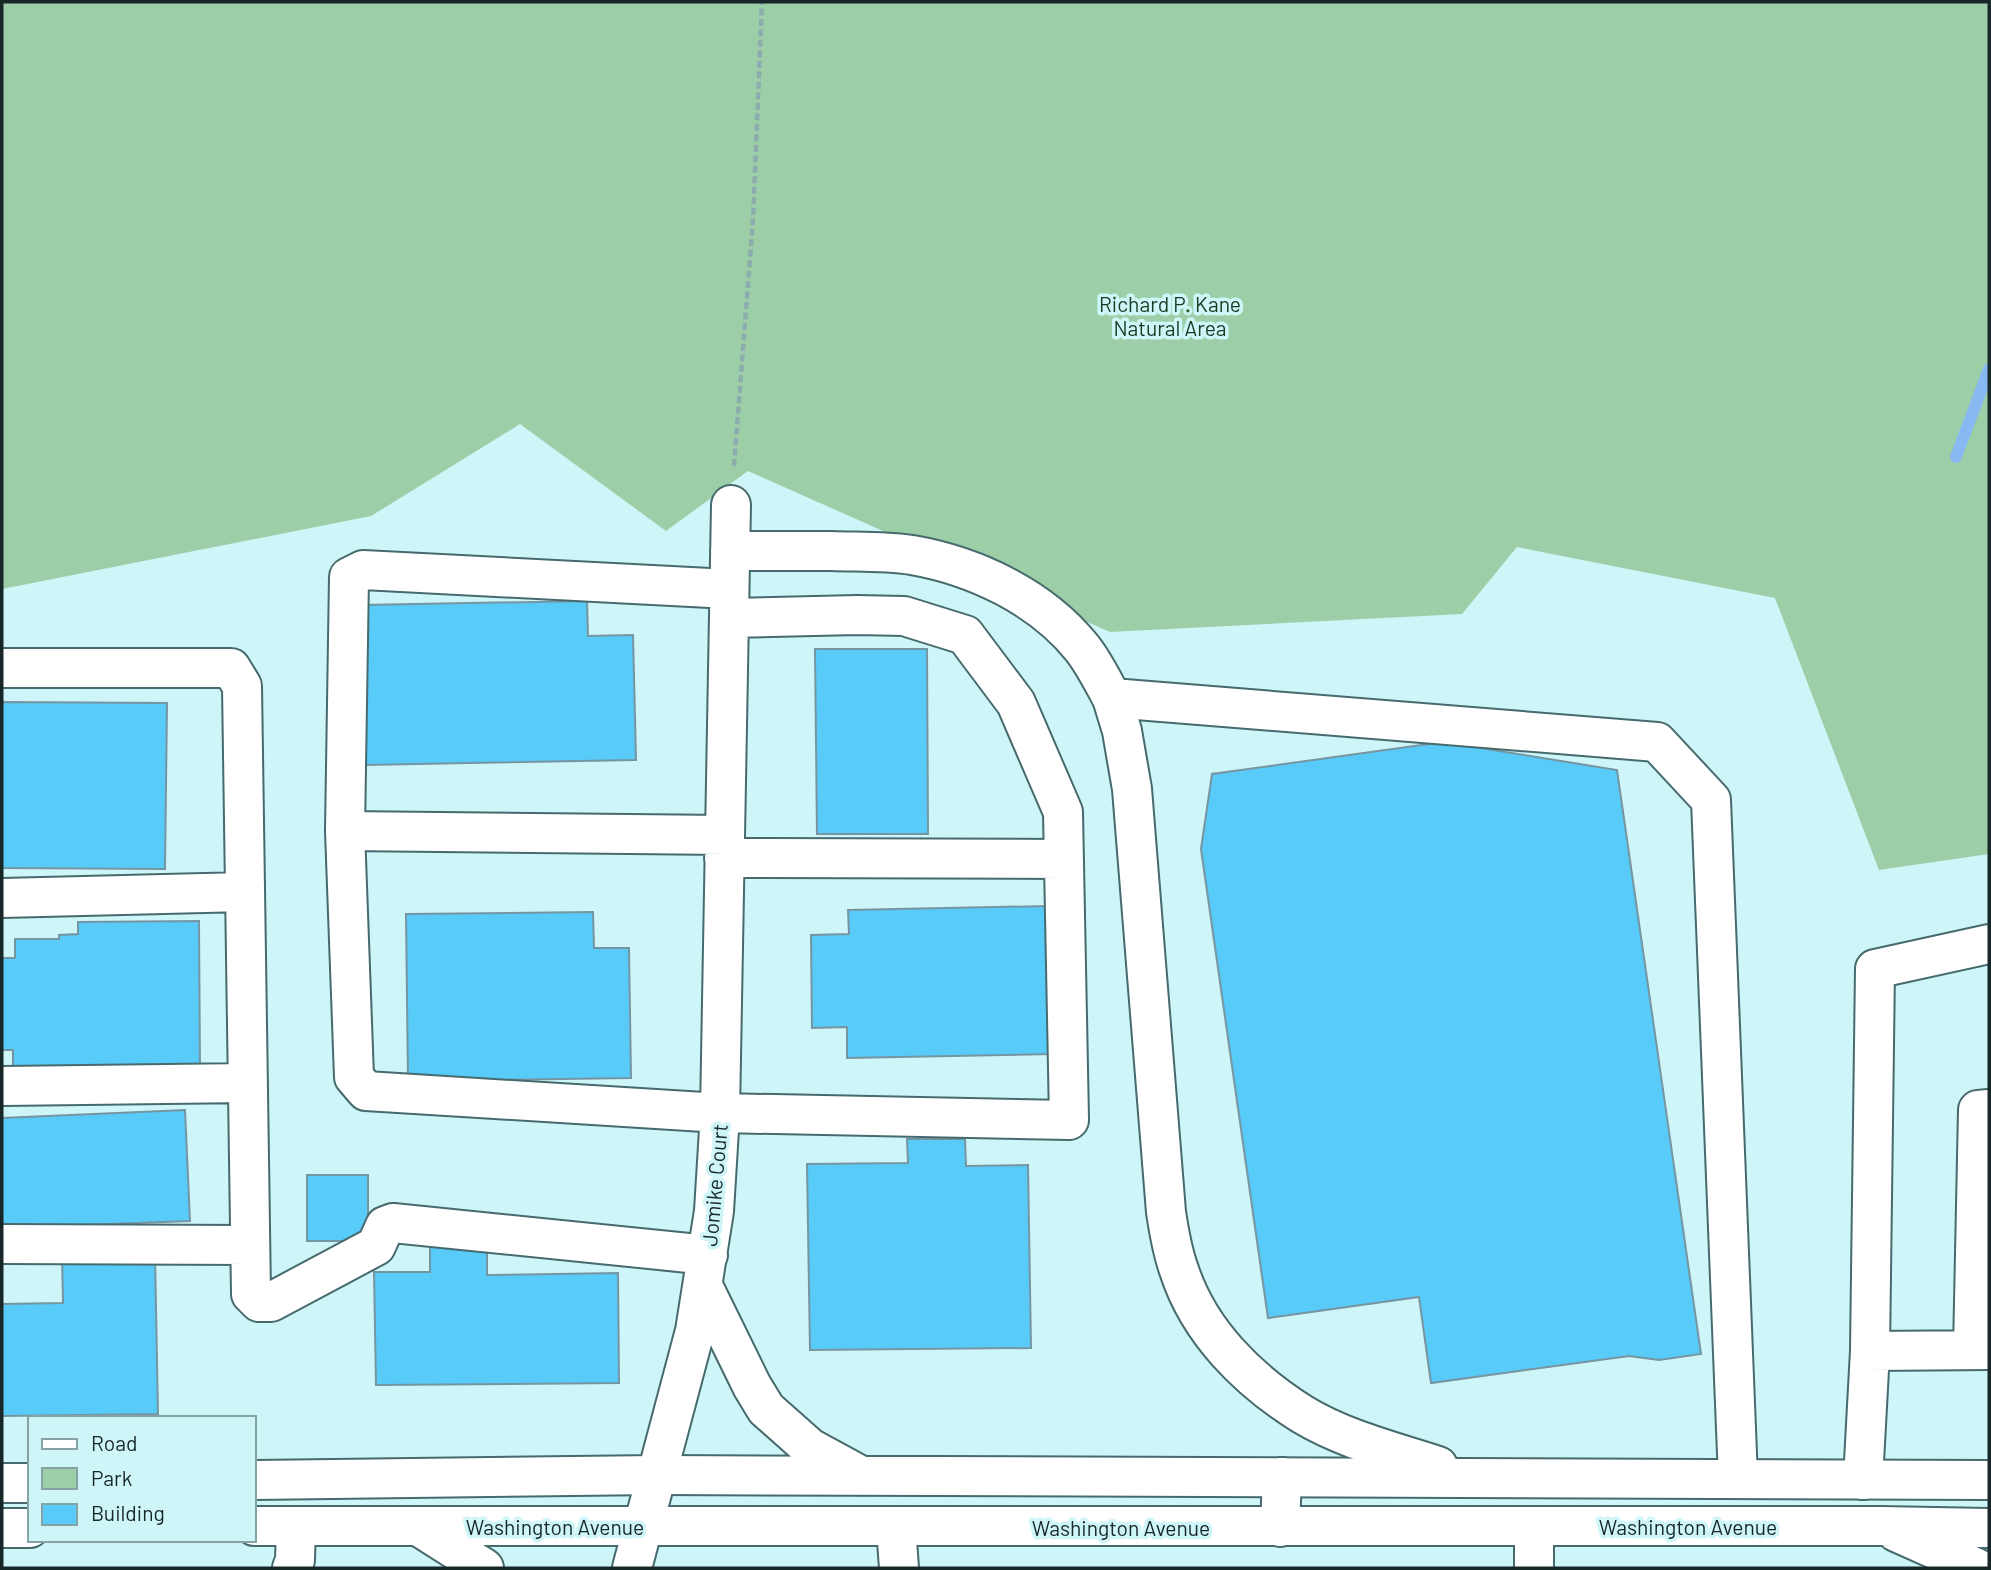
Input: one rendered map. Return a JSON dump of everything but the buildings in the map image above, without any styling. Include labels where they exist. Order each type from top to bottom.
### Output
[{"type":"main road","points":[[731,505],[730,551],[879,552],[912,555],[972,572],[1001,584],[1031,602],[1082,648],[1112,698],[1122,731],[1132,789],[1166,1212],[1178,1270],[1190,1298],[1203,1322],[1222,1347],[1248,1373],[1303,1415],[1367,1443],[1473,1478]]},
{"type":"main road","name":"Jomike Court","points":[[632,1568],[686,1372],[706,1272],[718,1163],[730,551]]},
{"type":"main road","points":[[363,570],[858,615],[904,616],[965,635],[1016,703],[1063,812],[1069,1120],[720,1113],[366,1091],[354,1077],[345,831],[349,577],[363,570]]},
{"type":"main road","points":[[2,668],[231,668],[242,686],[251,1294],[259,1301],[271,1302],[376,1246],[384,1226],[394,1223],[706,1272],[752,1386],[766,1409],[810,1448],[861,1476]]},
{"type":"main road","points":[[1112,698],[1657,742],[1711,800],[1738,1479]]},
{"type":"main road","points":[[345,831],[1064,859]]},
{"type":"main road","points":[[2,898],[245,892]]},
{"type":"main road","points":[[1863,1480],[1870,1351],[1875,969],[1989,944]]},
{"type":"main road","points":[[2,1086],[248,1083]]},
{"type":"main road","points":[[1870,1351],[1981,1350],[1978,1110],[1989,1109]]},
{"type":"main road","points":[[2,1244],[250,1245]]},
{"type":"main road","points":[[256,1480],[657,1475],[1989,1480]]},
{"type":"main road","points":[[1280,1527],[1282,1477]]},
{"type":"main road","points":[[2,1483],[28,1483]]},
{"type":"main road","name":"Washington Avenue","points":[[256,1526],[1989,1528]]},
{"type":"main road","points":[[292,1568],[295,1560],[296,1526]]},
{"type":"main road","points":[[418,1526],[484,1568]]},
{"type":"main road","points":[[1534,1526],[1534,1568]]},
{"type":"main road","points":[[1881,1526],[1977,1568]]},
{"type":"main road","points":[[896,1527],[899,1568]]},
{"type":"main road","points":[[2,1528],[28,1528]]},
{"type":"path","points":[[731,505],[753,220],[762,2]]},
{"type":"green space","name":"Richard P. Kane Natural Area","points":[[2,2],[1989,2],[1989,854],[1879,870],[1775,598],[1517,547],[1462,614],[1110,632],[748,471],[666,531],[520,424],[371,516],[2,589]]},
{"type":"waterway","points":[[1956,457],[1989,369]]}]
